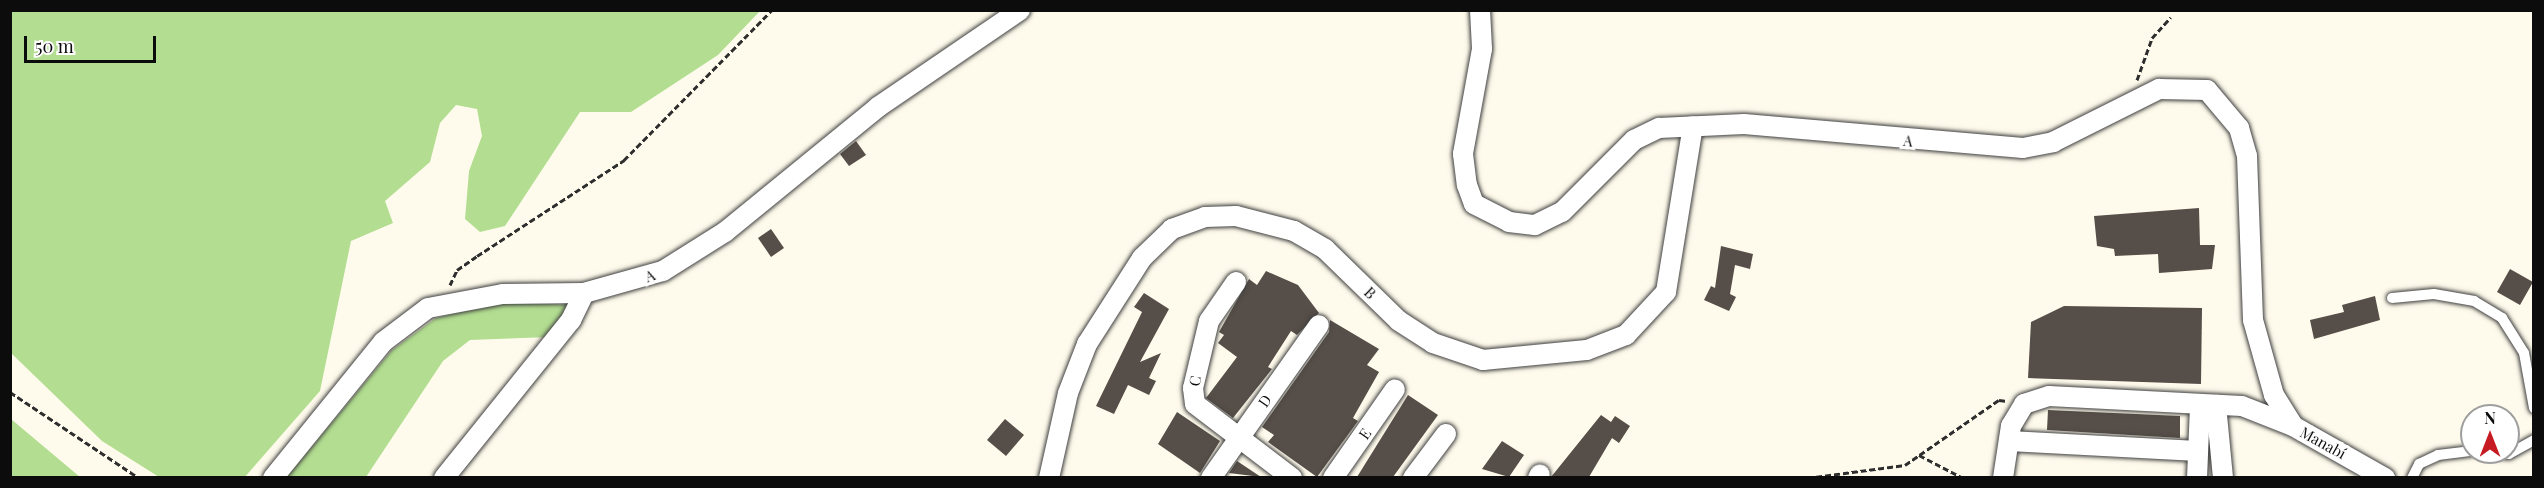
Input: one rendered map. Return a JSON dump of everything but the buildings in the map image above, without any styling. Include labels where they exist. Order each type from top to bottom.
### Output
[{"type":"street","name":"A","points":[[273,477],[383,342],[412,318],[452,299],[584,293],[621,287],[698,251],[878,107],[1020,10]]},
{"type":"street","name":"A","points":[[1480,10],[1482,49],[1463,154],[1467,185],[1474,204],[1509,222],[1535,225],[1562,212],[1634,140],[1659,128],[1744,124],[2023,148],[2053,142],[2130,108],[2159,89],[2191,86],[2219,98],[2239,128],[2247,156],[2253,320],[2274,395],[2293,426]]},
{"type":"street","name":"B","points":[[1049,477],[1068,393],[1087,344],[1142,258],[1172,229],[1205,217],[1236,216],[1294,231],[1325,249],[1399,321],[1433,343],[1483,360],[1587,350],[1626,335],[1666,292],[1693,126]]},
{"type":"street","name":"C","points":[[1236,282],[1209,321],[1193,388],[1195,404],[1238,440],[1292,477]]},
{"type":"street","points":[[444,477],[571,320],[584,293]]},
{"type":"street","name":"D","points":[[1211,477],[1319,325]]},
{"type":"street","name":"E","points":[[1333,477],[1395,389]]},
{"type":"street","name":"Manabí","points":[[2024,404],[2049,396],[2242,406],[2293,426],[2385,477]]},
{"type":"street","points":[[2003,477],[2011,426],[2024,404]]},
{"type":"street","points":[[2197,477],[2198,451],[2208,405]]},
{"type":"street","points":[[2208,405],[2223,477]]},
{"type":"street","points":[[1413,477],[1446,434]]},
{"type":"street","points":[[2009,441],[2198,451]]},
{"type":"lane","points":[[2392,298],[2434,294],[2474,301],[2502,318],[2524,353],[2534,408]]},
{"type":"lane","points":[[2520,448],[2534,440]]},
{"type":"lane","points":[[2412,477],[2419,464],[2438,455],[2460,452]]},
{"type":"path","points":[[452,299],[450,283],[458,270],[624,160],[772,10]]},
{"type":"path","points":[[2130,108],[2152,38],[2171,17]]},
{"type":"path","points":[[10,392],[139,477]]},
{"type":"path","points":[[1807,477],[1905,465],[1999,400],[2024,404]]},
{"type":"path","points":[[1919,455],[1963,477]]},
{"type":"green space","points":[[10,11],[760,11],[718,55],[631,112],[580,112],[505,226],[480,232],[465,219],[469,171],[482,136],[477,109],[456,105],[440,123],[430,162],[385,201],[393,223],[351,241],[320,391],[244,478],[159,477],[102,441],[11,353]]},
{"type":"green space","points":[[502,302],[570,305],[551,337],[470,340],[443,361],[366,477],[286,478],[392,350],[436,318]]},
{"type":"green space","points":[[11,419],[80,477],[11,477]]}]
